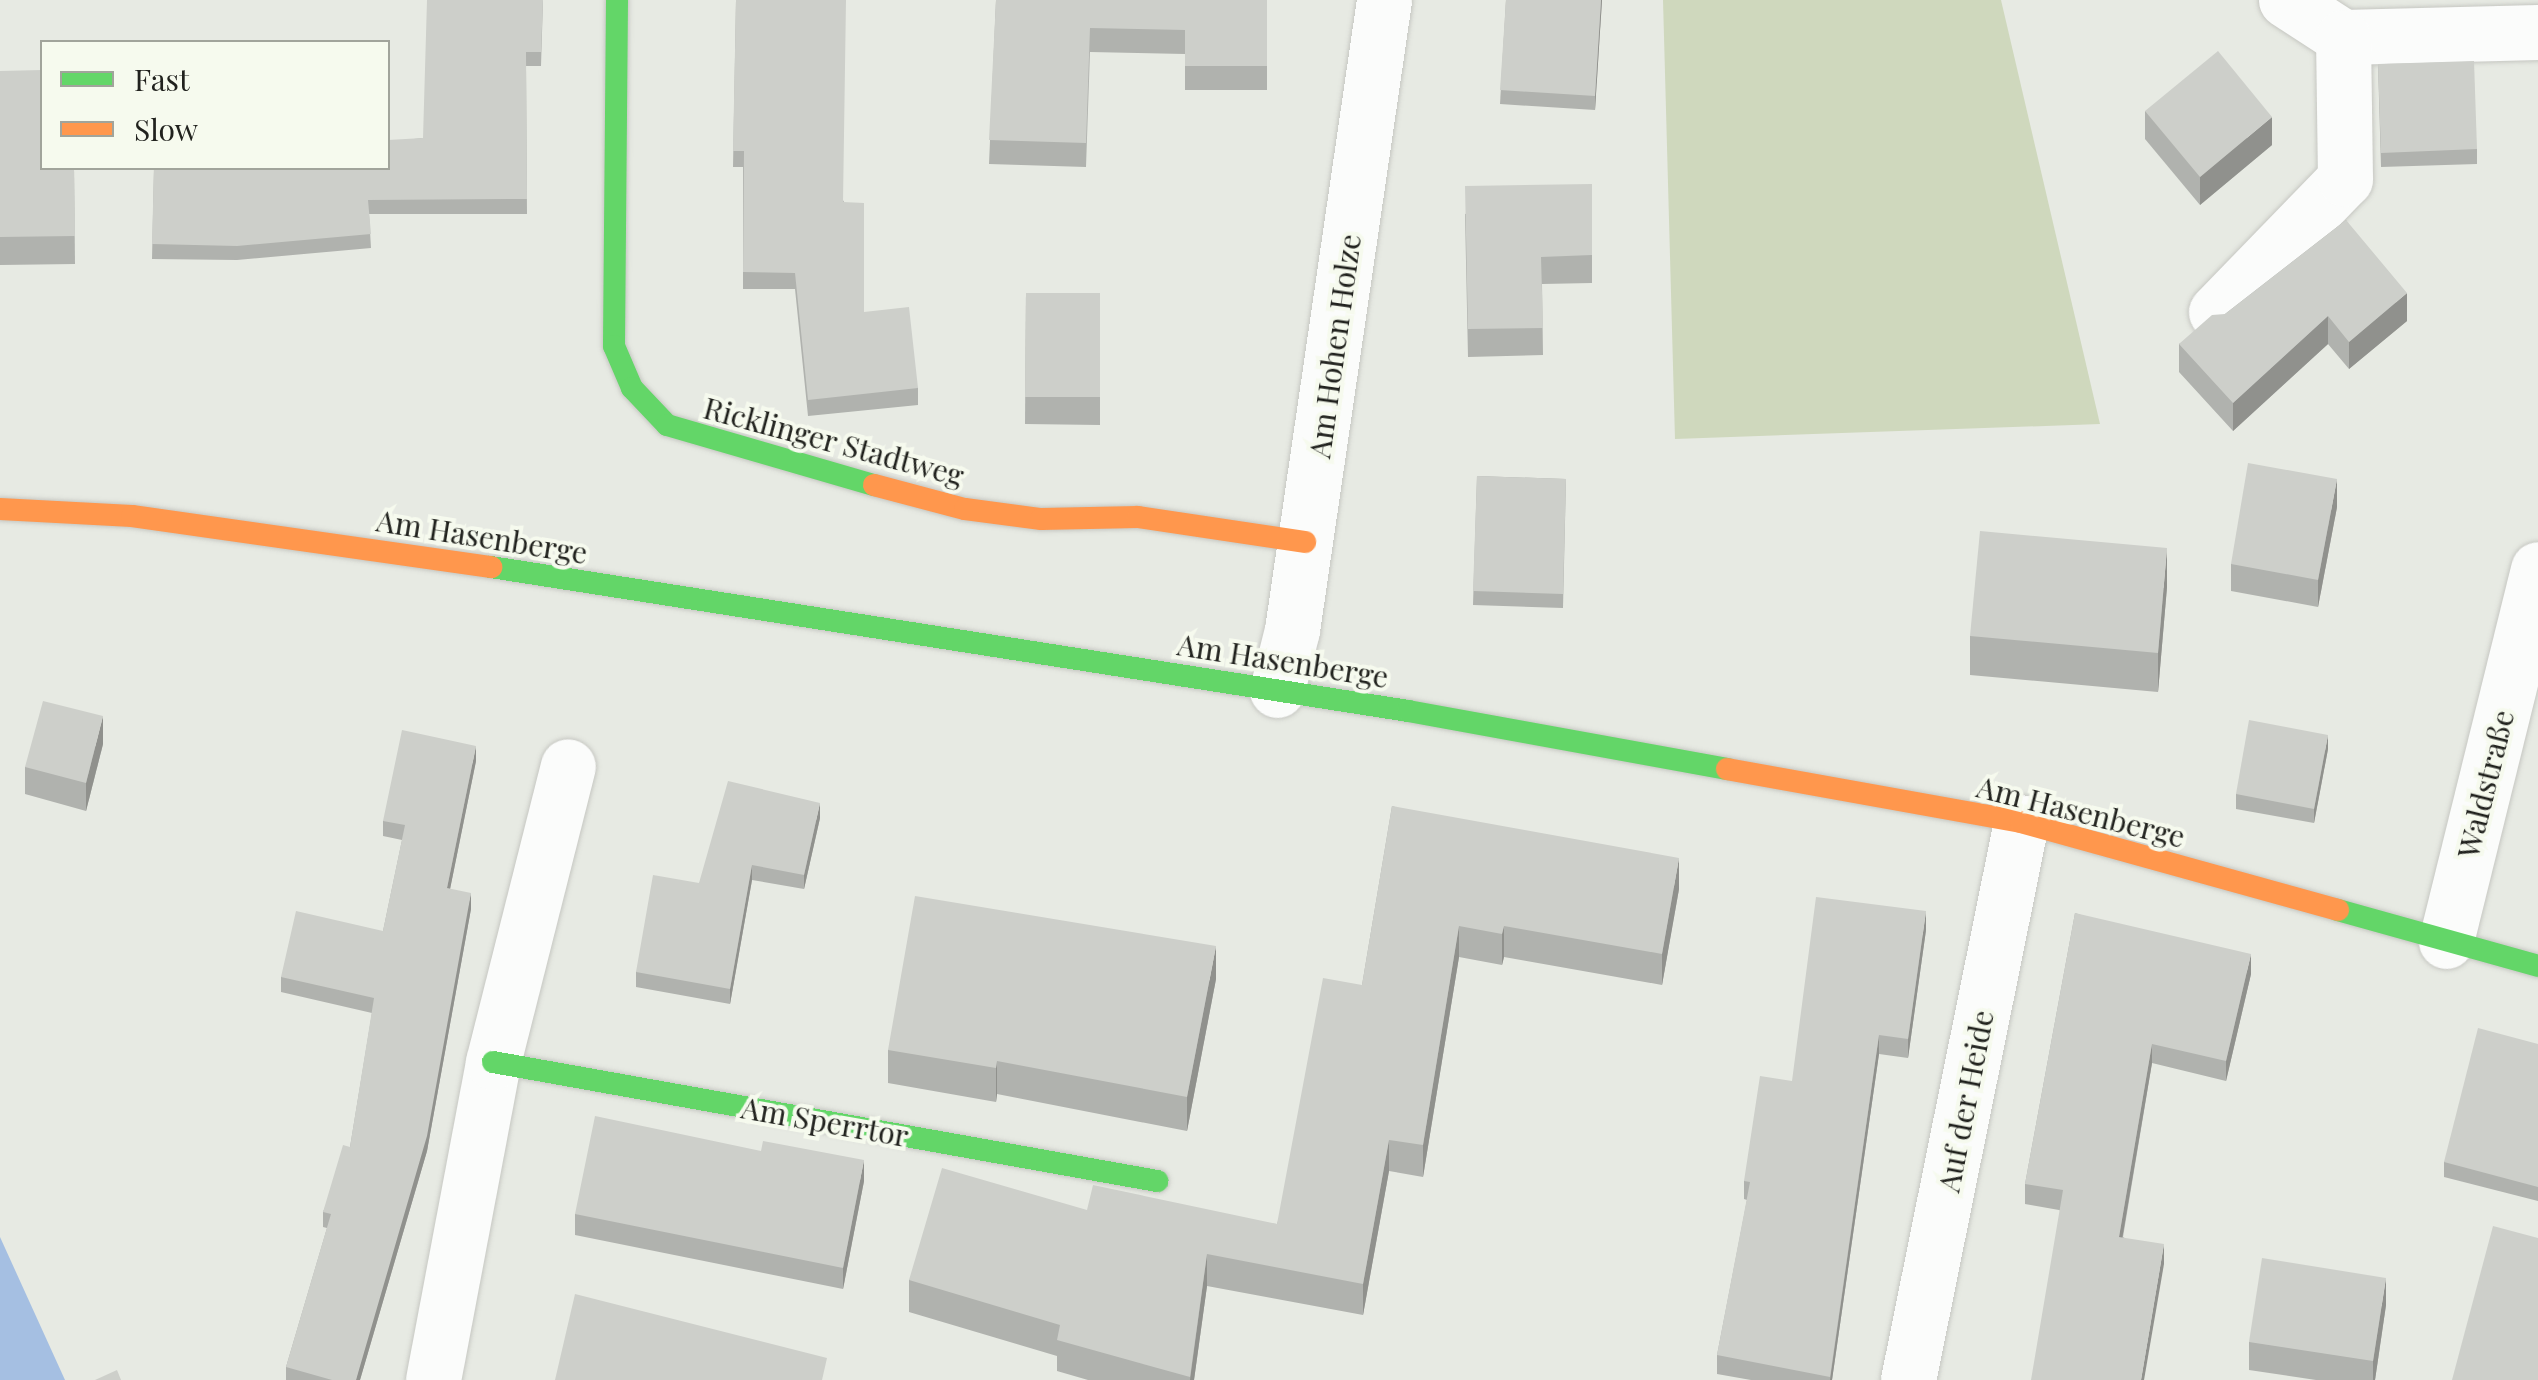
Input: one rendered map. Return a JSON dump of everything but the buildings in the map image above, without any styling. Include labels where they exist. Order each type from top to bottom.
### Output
[{"type":"street","name":"Ricklinger Stadtweg","points":[[617,0],[614,346],[632,388],[667,425],[726,447],[965,509],[1041,519],[1138,517],[1306,542]]},
{"type":"street","name":"Am Hohen Holze","points":[[1277,690],[1306,542],[1384,0]]},
{"type":"street","points":[[2286,0],[2344,36],[2538,32]]},
{"type":"street","points":[[2216,312],[2345,179],[2344,36]]},
{"type":"street","name":"Am Hasenberge","points":[[0,509],[132,516],[397,552],[1277,690],[2021,822],[2538,966]]},
{"type":"street","name":"Waldstraße","points":[[2446,941],[2538,569]]},
{"type":"street","points":[[433,1380],[493,1062],[568,766]]},
{"type":"street","name":"Auf der Heide","points":[[1908,1380],[2021,822]]},
{"type":"street","name":"Am Sperrtor","points":[[493,1062],[1157,1181]]},
{"type":"green space","points":[[1663,0],[2001,0],[2100,424],[1675,439]]},
{"type":"water","points":[[0,1237],[65,1380],[0,1380]]},
{"type":"traffic: fast","points":[[617,0],[614,346],[632,388],[667,425],[874,485]]},
{"type":"traffic: fast","points":[[491,567],[1408,711],[1727,769]]},
{"type":"traffic: fast","points":[[2338,910],[2538,966]]},
{"type":"traffic: fast","points":[[493,1062],[1157,1181]]},
{"type":"traffic: slow","points":[[874,485],[965,509],[1041,519],[1138,517],[1305,542]]},
{"type":"traffic: slow","points":[[0,509],[132,516],[491,567]]},
{"type":"traffic: slow","points":[[1727,769],[2021,822],[2338,910]]}]
